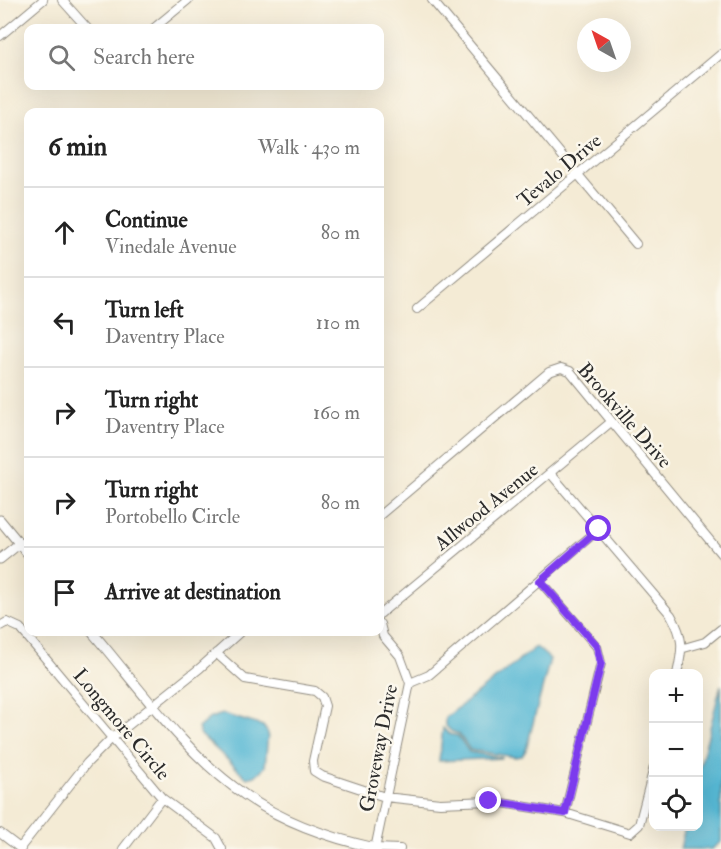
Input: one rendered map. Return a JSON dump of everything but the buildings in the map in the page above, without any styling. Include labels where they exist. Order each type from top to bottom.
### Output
[{"type":"street","points":[[0,36],[43,0]]},
{"type":"street","points":[[62,0],[83,24]]},
{"type":"street","points":[[159,24],[188,0]]},
{"type":"street","points":[[432,0],[636,244]]},
{"type":"street","name":"Tevalo Drive","points":[[417,309],[580,175],[721,54]]},
{"type":"street","name":"Brookville Drive","points":[[384,512],[549,372],[561,368],[570,371],[721,554]]},
{"type":"street","name":"Allwood Avenue","points":[[384,611],[611,422]]},
{"type":"street","points":[[551,474],[671,615],[684,648],[678,669]]},
{"type":"street","points":[[0,520],[24,548]]},
{"type":"street","points":[[410,683],[429,675],[599,529]]},
{"type":"street","points":[[0,559],[20,543]]},
{"type":"street","points":[[540,581],[597,646],[601,663],[565,813]]},
{"type":"street","name":"Longmore Circle","points":[[0,626],[7,622],[20,628],[24,633]]},
{"type":"street","points":[[684,648],[705,642],[721,629]]},
{"type":"street","name":"Longmore Circle","points":[[27,636],[162,798],[216,838],[222,849]]},
{"type":"street","points":[[95,636],[195,753],[245,795],[311,830],[377,849],[400,849]]},
{"type":"street","points":[[0,833],[20,849],[87,763],[111,739],[155,706],[235,636]]},
{"type":"street","name":"Groveway Drive","points":[[377,849],[385,797],[410,683],[400,656],[383,636]]},
{"type":"street","points":[[216,653],[245,679],[315,691],[322,697],[325,706],[313,761],[314,771],[322,776],[385,797],[440,803],[489,801],[565,813],[630,832],[639,825],[651,777]]},
{"type":"street","points":[[123,849],[162,798]]},
{"type":"water","points":[[536,647],[550,659],[526,750],[522,756],[515,757],[470,750],[459,734],[451,731],[445,725],[445,718]]},
{"type":"water","points":[[721,685],[721,842],[712,849],[680,849],[684,831],[703,831],[703,755]]},
{"type":"water","points":[[223,714],[263,726],[268,733],[265,767],[255,776],[247,778],[200,734],[198,728],[210,718]]},
{"type":"water","points":[[443,728],[449,734],[458,736],[469,752],[503,758],[439,761]]},
{"type":"route","points":[[489,801],[565,813],[601,663],[597,646],[540,581],[599,529]]}]
